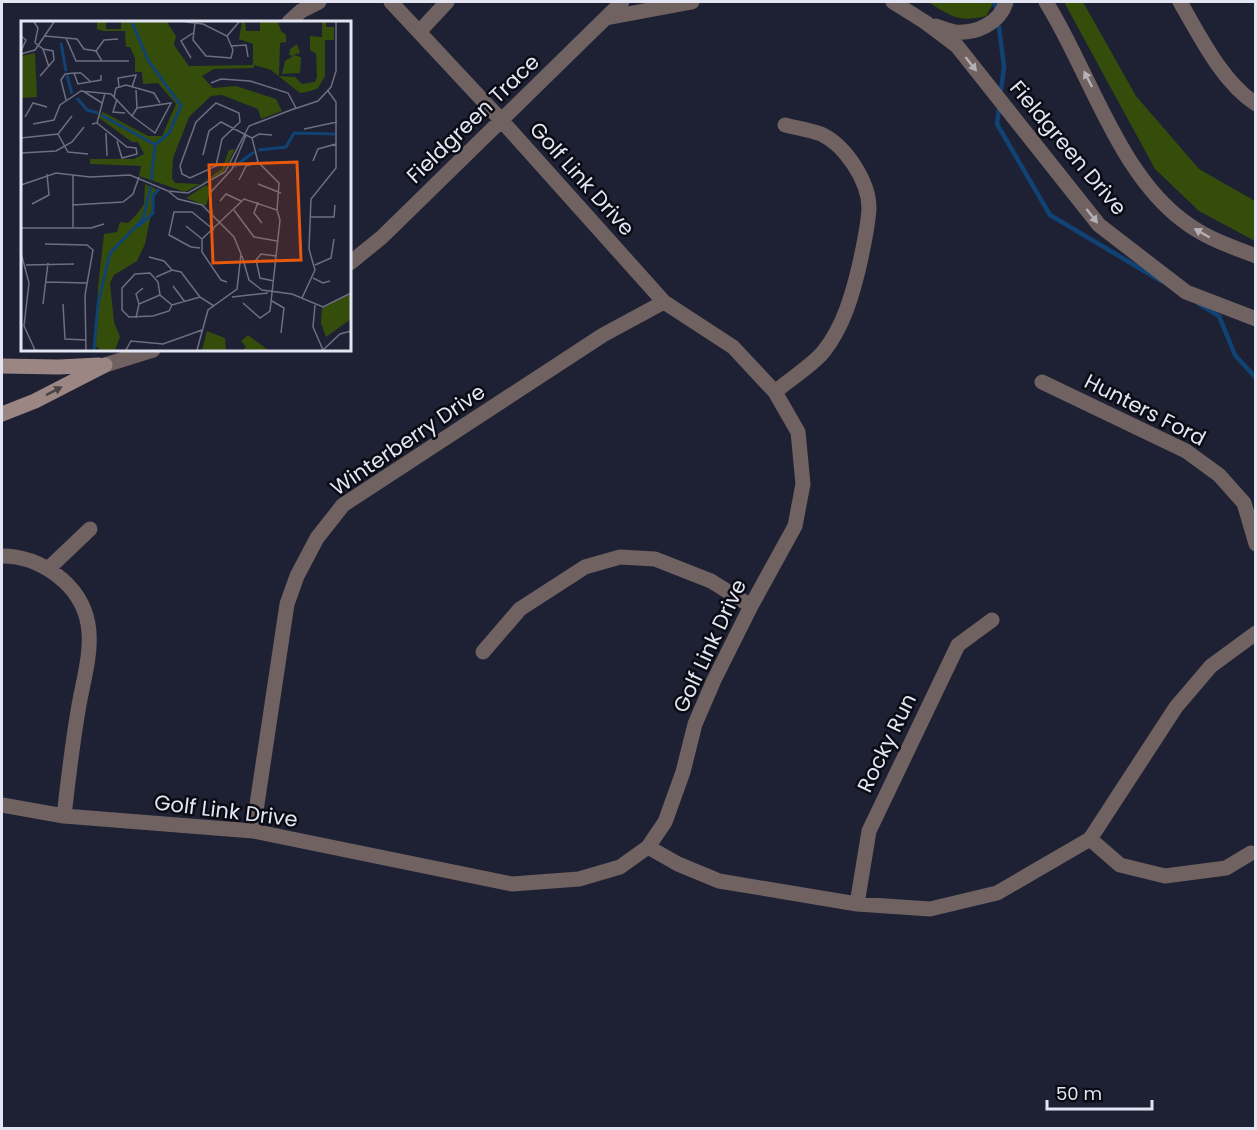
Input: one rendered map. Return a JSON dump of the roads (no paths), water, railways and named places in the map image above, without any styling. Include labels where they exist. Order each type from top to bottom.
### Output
[{"type":"street","points":[[290,21],[301,11],[319,2]]},
{"type":"street","name":"Golf Link Drive","points":[[2,805],[64,816],[252,831],[512,884],[579,879],[620,867],[648,847],[665,822],[683,771],[695,724],[714,680],[795,525],[803,484],[798,432],[775,392],[733,347],[664,302],[502,121],[391,2]]},
{"type":"street","points":[[419,32],[447,2]]},
{"type":"street","name":"Fieldgreen Trace","points":[[351,262],[382,237],[622,2]]},
{"type":"street","points":[[606,18],[692,2]]},
{"type":"street","name":"Fieldgreen Drive","points":[[893,2],[957,46],[1099,225],[1186,292],[1256,319]]},
{"type":"street","points":[[925,22],[954,32],[969,32],[995,20],[1006,2]]},
{"type":"street","name":"Fieldgreen Drive","points":[[1046,2],[1131,165],[1156,197],[1174,214],[1206,236],[1256,256]]},
{"type":"street","points":[[1180,2],[1210,53],[1236,87],[1256,104]]},
{"type":"street","points":[[775,392],[823,352],[840,328],[854,287],[865,242],[869,206],[861,176],[851,159],[831,140],[820,134],[785,125]]},
{"type":"street","name":"Winterberry Drive","points":[[252,831],[287,604],[297,576],[317,538],[343,506],[603,335],[664,302]]},
{"type":"street","points":[[2,414],[35,401],[105,365],[150,351]]},
{"type":"street","points":[[2,366],[105,365]]},
{"type":"street","name":"Hunters Ford","points":[[1042,382],[1186,451],[1219,475],[1244,503],[1256,544]]},
{"type":"street","points":[[49,568],[90,529]]},
{"type":"street","points":[[2,556],[16,556],[49,568],[75,593],[88,623],[89,644],[64,816]]},
{"type":"street","points":[[483,652],[520,609],[585,567],[620,557],[655,559],[711,581],[751,606]]},
{"type":"street","name":"Rocky Run","points":[[857,904],[869,831],[958,645],[992,620]]},
{"type":"street","points":[[648,847],[678,864],[719,881],[797,896],[857,904],[930,909],[997,893],[1090,839],[1176,707],[1211,666],[1256,633]]},
{"type":"street","points":[[1090,839],[1120,865],[1165,876],[1226,868],[1251,853]]},
{"type":"waterway","points":[[994,2],[996,8]]},
{"type":"waterway","points":[[999,27],[1004,67],[1001,90]]},
{"type":"waterway","points":[[999,109],[997,124],[1050,215],[1161,281]]},
{"type":"waterway","points":[[1199,304],[1219,316],[1235,355],[1256,378]]}]
